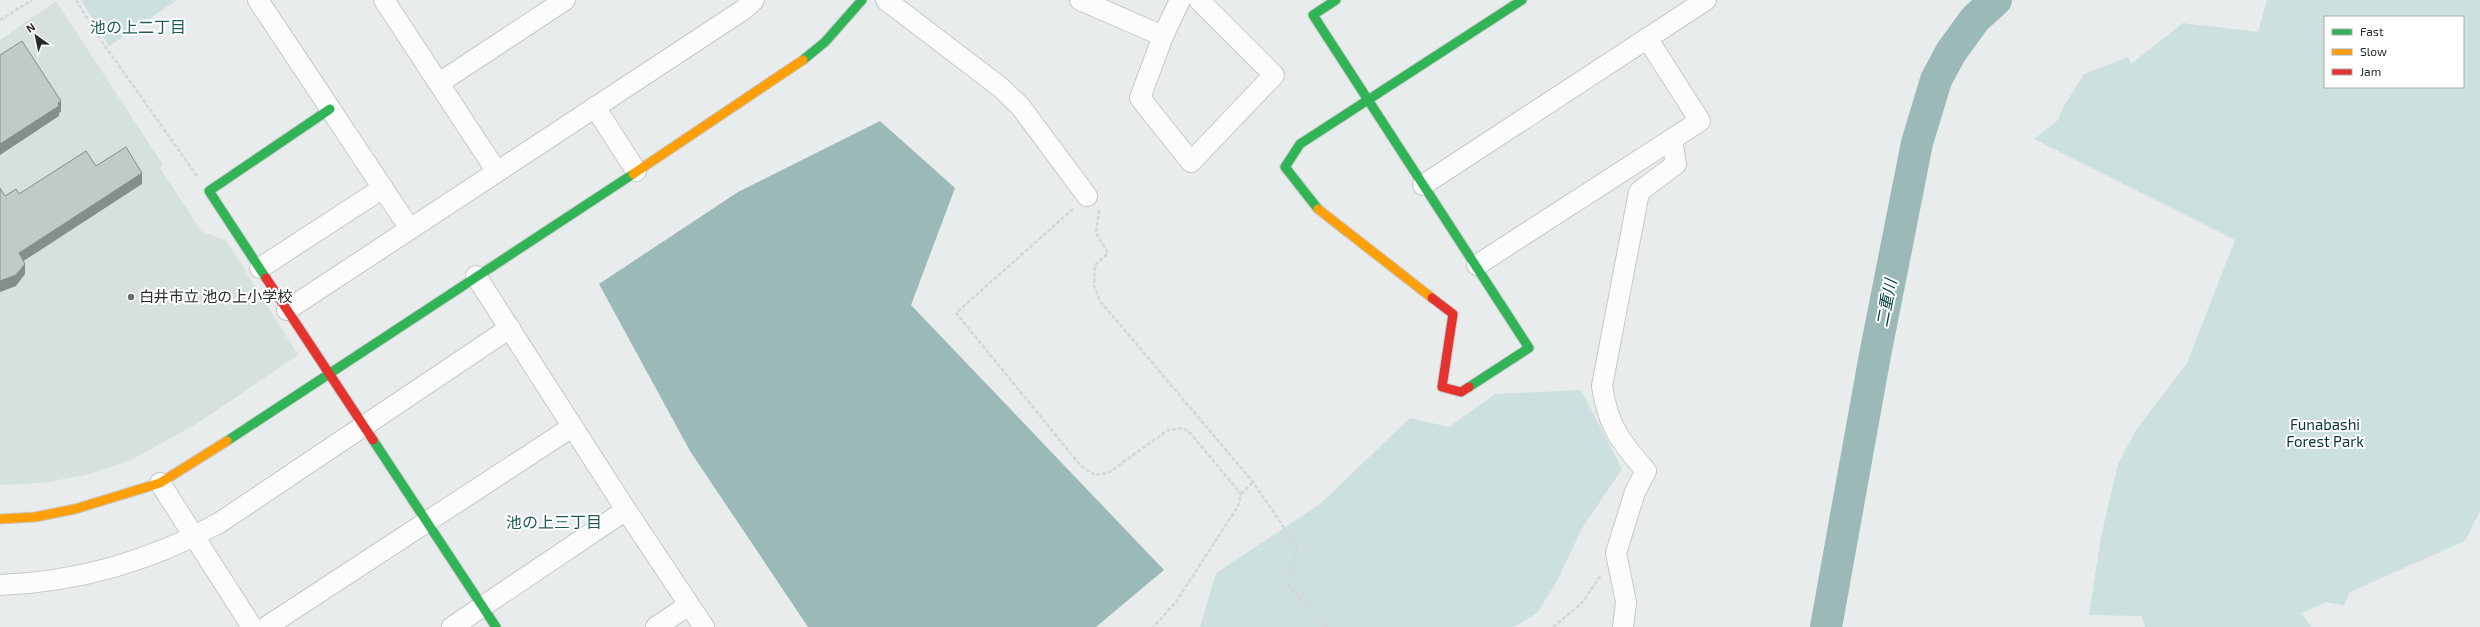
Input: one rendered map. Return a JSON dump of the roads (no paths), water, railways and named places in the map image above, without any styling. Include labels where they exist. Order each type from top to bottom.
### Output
[{"type":"street","points":[[258,0],[410,229]]},
{"type":"street","points":[[384,0],[497,172]]},
{"type":"street","points":[[439,83],[565,0]]},
{"type":"street","points":[[0,519],[35,517],[75,510],[160,483],[329,374],[787,72],[825,42],[862,0]]},
{"type":"street","points":[[1080,0],[1163,36]]},
{"type":"street","points":[[1180,0],[1163,36],[1140,98],[1191,162],[1274,75],[1199,0]]},
{"type":"street","points":[[1336,0],[1313,15],[1368,98],[1423,185],[1477,265],[1529,348],[1460,392],[1442,387],[1453,314],[1320,212],[1286,167],[1300,144],[1368,98],[1522,0]]},
{"type":"street","points":[[1423,185],[1706,0]]},
{"type":"street","points":[[287,310],[595,107],[744,3]]},
{"type":"street","points":[[897,4],[1020,106],[1087,196]]},
{"type":"street","points":[[1477,265],[1700,121],[1647,38]]},
{"type":"street","points":[[595,107],[636,171]]},
{"type":"street","points":[[330,109],[209,191],[496,627]]},
{"type":"street","points":[[1623,627],[1626,602],[1616,553],[1635,492],[1646,471],[1621,443],[1606,412],[1602,386],[1639,192],[1676,164],[1672,140]]},
{"type":"street","points":[[260,268],[383,188]]},
{"type":"street","points":[[476,276],[572,427],[704,627]]},
{"type":"street","points":[[0,585],[38,583],[113,569],[165,550],[195,536],[219,523],[510,328]]},
{"type":"street","points":[[266,627],[572,427]]},
{"type":"street","points":[[160,483],[252,627]]},
{"type":"street","points":[[452,627],[626,510]]},
{"type":"street","points":[[656,627],[689,605]]},
{"type":"water","points":[[880,121],[955,188],[911,305],[1164,570],[1096,627],[808,627],[690,451],[599,284],[738,192]]},
{"type":"waterway","name":"二重川","points":[[1826,627],[1875,355],[1917,143],[1936,80],[1951,52],[1975,19],[1996,0]]},
{"type":"place","name":"白井市立 池の上小学校","points":[[131,297]]},
{"type":"district","name":"池の上二丁目","points":[[138,27]]},
{"type":"district","name":"池の上三丁目","points":[[554,522]]},
{"type":"park label","name":"Funabashi Forest Park","points":[[2325,434]]}]
